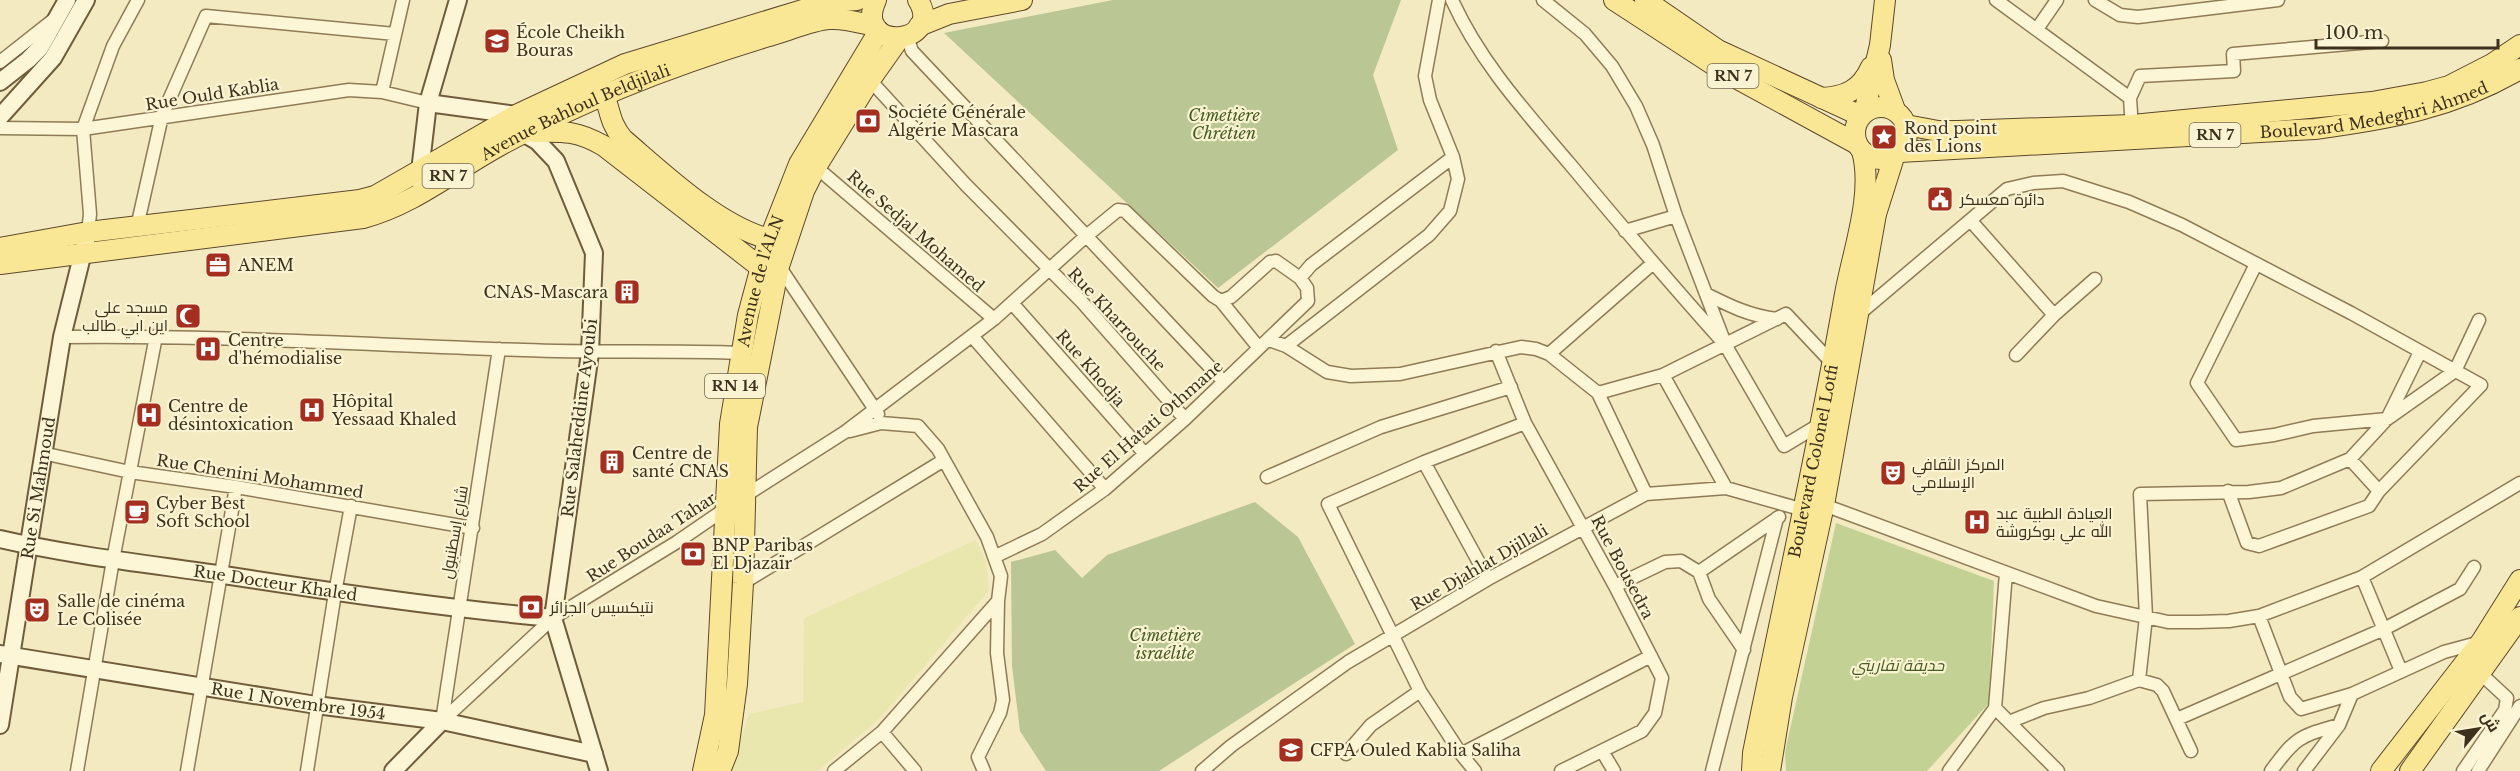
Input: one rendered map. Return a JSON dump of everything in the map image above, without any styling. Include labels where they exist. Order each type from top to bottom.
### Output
[{"type":"main road","name":"Avenue Bahloul Beldjilali","points":[[0,264],[363,218],[378,214],[418,194],[520,124],[592,79],[625,64],[830,2],[856,0]]},
{"type":"main road","points":[[876,0],[872,17],[877,29]]},
{"type":"main road","points":[[909,34],[922,11],[918,0]]},
{"type":"main road","points":[[909,34],[949,14],[1022,0]]},
{"type":"main road","name":"RN 7","points":[[1614,0],[1724,71],[1859,148]]},
{"type":"main road","name":"RN 7","points":[[1645,0],[1718,50],[1821,98],[1863,114]]},
{"type":"main road","points":[[1880,45],[1884,80],[1901,118],[1907,139],[1897,154],[1877,159],[1859,148],[1855,129],[1863,114],[1880,45],[1885,0]]},
{"type":"main road","name":"Avenue Bahloul Beldjilali","points":[[0,248],[88,232],[360,200],[375,196],[419,170],[520,124],[606,95],[725,49],[828,19],[847,20],[877,29],[888,38],[909,34]]},
{"type":"main road","name":"Avenue de l'ALN","points":[[720,771],[728,751],[733,719],[743,584],[747,427],[770,266],[769,239],[804,154],[877,29]]},
{"type":"main road","name":"Avenue de l'ALN","points":[[703,771],[715,715],[730,424],[748,315],[816,167],[870,80],[909,34]]},
{"type":"main road","points":[[1821,98],[1842,96],[1858,88],[1869,72],[1880,45]]},
{"type":"main road","name":"Boulevard Medeghri Ahmed","points":[[1897,154],[2132,132],[2373,102],[2427,92],[2468,78],[2520,45]]},
{"type":"main road","name":"Boulevard Medeghri Ahmed","points":[[1901,118],[1938,130],[1958,131],[2132,132],[2315,129],[2403,116],[2468,96],[2520,69]]},
{"type":"main road","points":[[592,79],[600,85],[606,95],[613,126],[623,139],[717,214],[746,231],[769,239]]},
{"type":"main road","points":[[1863,114],[1879,107],[1901,118]]},
{"type":"main road","points":[[520,124],[587,136],[770,266]]},
{"type":"main road","name":"Boulevard Colonel Lotfi","points":[[1752,771],[1753,753],[1798,509],[1822,423],[1865,194],[1866,166],[1859,148]]},
{"type":"main road","name":"Boulevard Colonel Lotfi","points":[[1770,771],[1782,697],[1824,505],[1876,214],[1897,154]]},
{"type":"main road","points":[[2381,771],[2481,642],[2520,580]]},
{"type":"main road","points":[[2410,771],[2520,617]]},
{"type":"street","points":[[0,82],[40,48],[67,0]]},
{"type":"street","points":[[0,117],[53,57],[86,0]]},
{"type":"street","points":[[88,232],[90,214],[83,129],[113,46],[138,0]]},
{"type":"street","points":[[382,92],[403,0]]},
{"type":"street","points":[[418,194],[428,103],[458,0]]},
{"type":"street","points":[[1286,346],[1429,235],[1450,211],[1458,179],[1453,157],[1430,100],[1425,76],[1439,0]]},
{"type":"street","points":[[1452,0],[1464,27],[1501,81],[1652,264],[1726,346]]},
{"type":"street","points":[[1543,0],[1585,34],[1612,66],[1636,106],[1726,346],[1784,446],[1822,423]]},
{"type":"street","points":[[1996,0],[2130,99]]},
{"type":"street","points":[[2037,29],[2057,0]]},
{"type":"street","points":[[2095,0],[2120,15],[2138,17],[2278,0]]},
{"type":"street","points":[[0,62],[58,16]]},
{"type":"street","points":[[136,227],[161,119],[206,16],[395,34]]},
{"type":"street","points":[[909,34],[912,51],[1223,381]]},
{"type":"street","points":[[2132,132],[2130,99],[2140,76],[2234,71],[2233,54],[2382,41]]},
{"type":"street","name":"Rue Kharrouche","points":[[870,80],[1048,270],[1082,302],[1185,418]]},
{"type":"street","name":"Rue Ould Kablia","points":[[0,128],[83,129],[350,90],[382,92],[428,103]]},
{"type":"street","points":[[428,103],[520,124]]},
{"type":"street","name":"Rue Salaheddine Ayoubi","points":[[520,124],[556,161],[594,253],[590,353],[553,618]]},
{"type":"street","points":[[1259,348],[1221,301],[1231,297],[1270,262],[1276,261],[1300,278],[1311,265],[1453,157]]},
{"type":"street","name":"Rue Sedjal Mohamed","points":[[816,167],[994,320]]},
{"type":"street","points":[[1858,315],[2007,189],[2063,180],[2129,202],[2172,220],[2481,385],[2379,491],[2369,506],[2259,546],[2247,543],[2228,491]]},
{"type":"street","name":"Rue Boudaa Tahar","points":[[442,721],[553,618],[677,542],[845,432],[994,320],[1112,213],[1118,210],[1125,211],[1213,296],[1221,301]]},
{"type":"street","points":[[1625,231],[1676,216]]},
{"type":"street","points":[[1971,221],[2054,315]]},
{"type":"street","name":"Rue Si Mahmoud","points":[[0,725],[5,655],[28,546],[62,337],[88,232]]},
{"type":"street","points":[[1549,354],[1652,264]]},
{"type":"street","points":[[2256,264],[2197,383],[2236,440],[2274,435],[2313,426],[2388,419]]},
{"type":"street","points":[[770,266],[876,408],[881,423]]},
{"type":"street","name":"Rue El Hatati Othmane","points":[[996,556],[1042,534],[1105,489],[1185,418],[1308,301],[1307,288],[1300,278]]},
{"type":"street","points":[[2016,355],[2054,315],[2095,279]]},
{"type":"street","points":[[1706,294],[1757,317],[1777,319]]},
{"type":"street","name":"Rue Khodja","points":[[1012,303],[1145,454]]},
{"type":"street","points":[[1598,393],[1662,375],[1726,346],[1786,314],[1833,364]]},
{"type":"street","points":[[2139,680],[2146,617],[2140,494],[2249,492],[2281,488],[2350,459],[2388,419],[2454,371],[2479,320]]},
{"type":"street","points":[[62,337],[156,336],[590,353],[674,350],[742,353]]},
{"type":"street","points":[[77,771],[113,560],[156,336]]},
{"type":"street","points":[[972,336],[1105,489]]},
{"type":"street","points":[[1269,340],[1286,346],[1327,372],[1350,376],[1401,374],[1521,347],[1549,354],[1598,393],[1646,494]]},
{"type":"street","name":"شارع إسطنبول","points":[[442,721],[499,350]]},
{"type":"street","name":"Rue Bousedra","points":[[1496,351],[1525,423],[1615,586],[1662,678],[1655,713],[1642,731],[1602,751]]},
{"type":"street","points":[[2388,419],[2420,352]]},
{"type":"street","points":[[1662,375],[1726,488]]},
{"type":"street","points":[[1267,477],[1381,428],[1511,387]]},
{"type":"street","points":[[845,432],[881,423],[918,426],[944,460],[996,556],[1001,576],[997,653],[1004,700],[1000,713],[978,756],[984,771]]},
{"type":"street","points":[[1475,771],[1461,754],[1420,691],[1329,504],[1424,462],[1525,423]]},
{"type":"street","name":"Rue Chenini Mohammed","points":[[42,453],[130,472],[236,487],[473,528]]},
{"type":"street","points":[[2350,459],[2379,491]]},
{"type":"street","points":[[743,584],[944,460]]},
{"type":"street","points":[[1424,462],[1488,579]]},
{"type":"street","points":[[1824,505],[2096,606],[2168,622],[2198,622],[2229,621],[2259,616],[2362,577],[2520,483]]},
{"type":"street","points":[[188,771],[236,487]]},
{"type":"street","name":"Rue Djahlat Djillali","points":[[1202,771],[1231,746],[1348,662],[1488,579],[1646,494],[1726,488],[1798,509]]},
{"type":"street","points":[[307,771],[316,705],[351,506]]},
{"type":"street","points":[[1700,572],[1777,518],[1798,509]]},
{"type":"street","points":[[1712,771],[1777,518]]},
{"type":"street","name":"Rue Docteur Khaled","points":[[0,539],[113,560],[335,593],[458,610],[553,618]]},
{"type":"street","points":[[1615,586],[1665,562],[1681,561],[1700,572],[1709,599],[1744,650]]},
{"type":"street","points":[[2177,719],[2384,629],[2460,589],[2474,567]]},
{"type":"street","points":[[1949,771],[1995,708],[2006,573]]},
{"type":"street","points":[[2362,577],[2401,671]]},
{"type":"street","points":[[834,771],[882,732],[998,601]]},
{"type":"street","points":[[2259,616],[2290,697],[2301,710],[2352,694],[2444,652],[2481,642]]},
{"type":"street","points":[[553,618],[599,771]]},
{"type":"street","name":"Rue 1 Novembre 1954","points":[[5,655],[316,705],[442,721],[594,754]]},
{"type":"street","points":[[1461,754],[1651,656]]},
{"type":"street","points":[[2463,771],[2505,710],[2506,698],[2480,673]]},
{"type":"street","points":[[2009,722],[2044,708],[2089,698],[2139,680],[2157,685],[2163,691],[2191,752]]},
{"type":"street","points":[[1346,754],[1371,725],[1420,691]]},
{"type":"street","points":[[2304,771],[2339,725],[2352,694]]},
{"type":"street","points":[[2478,771],[2520,706]]},
{"type":"street","points":[[1995,708],[2058,771]]},
{"type":"street","points":[[393,771],[442,721]]},
{"type":"street","points":[[2271,771],[2290,745],[2308,733],[2339,725]]},
{"type":"street","points":[[882,732],[915,771]]},
{"type":"street","points":[[1561,771],[1602,751],[1614,771]]},
{"type":"shaded area","points":[[976,540],[986,561],[989,590],[882,716],[818,771],[730,771],[749,714],[803,702],[804,618]]},
{"type":"green space","name":"Cimetière Chrétien","points":[[1113,0],[1401,0],[1373,75],[1398,150],[1218,288],[944,33]]},
{"type":"green space","name":"Cimetière israélite","points":[[1255,502],[1298,537],[1355,644],[1159,771],[1046,771],[1020,731],[1012,666],[1011,562],[1055,550],[1082,578],[1107,555]]},
{"type":"green space","name":"حديقة تفاريتي","points":[[1836,523],[1994,581],[1989,703],[1927,771],[1786,771],[1785,752]]},
{"type":"place","name":"École Cheikh Bouras","points":[[497,41]]},
{"type":"place","name":"Société Générale Algérie Mascara","points":[[868,121]]},
{"type":"place","name":"Rond point des Lions","points":[[1884,137]]},
{"type":"place","name":"دائرة معسكر","points":[[1940,199]]},
{"type":"place","name":"ANEM","points":[[218,265]]},
{"type":"place","name":"CNAS-Mascara","points":[[627,292]]},
{"type":"place","name":"مسجد علي اين ابي طالب","points":[[188,316]]},
{"type":"place","name":"Centre d'hémodialise","points":[[208,349]]},
{"type":"place","name":"Hôpital Yessaad Khaled","points":[[312,410]]},
{"type":"place","name":"Centre de désintoxication","points":[[149,415]]},
{"type":"place","name":"Centre de santé CNAS","points":[[612,462]]},
{"type":"place","name":"المركز الثقافي الإسلامي","points":[[1893,473]]},
{"type":"place","name":"Cyber Best Soft School","points":[[137,512]]},
{"type":"place","name":"العيادة الطبية عبد الله علي بوكروشة","points":[[1977,522]]},
{"type":"place","name":"BNP Paribas El Djazaïr","points":[[693,554]]},
{"type":"place","name":"نتيكسيس الجزائر","points":[[531,607]]},
{"type":"place","name":"Salle de cinéma Le Colisée","points":[[37,610]]},
{"type":"place","name":"CFPA Ouled Kablia Saliha","points":[[1291,750]]}]
